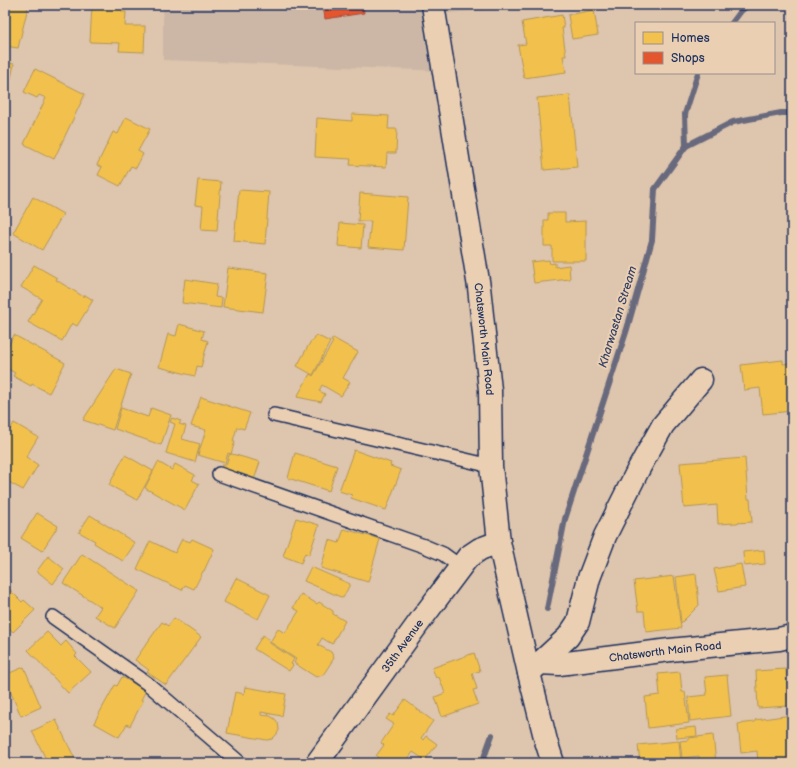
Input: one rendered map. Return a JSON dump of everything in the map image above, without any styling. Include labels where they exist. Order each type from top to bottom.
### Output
[{"type":"street","name":"Chatsworth Main Road","points":[[433,5],[478,287],[490,390],[491,466],[498,542],[534,668],[546,741],[553,763]]},
{"type":"street","points":[[534,668],[568,637],[578,622],[589,578],[605,536],[638,470],[663,425],[701,380]]},
{"type":"street","name":"35th Avenue","points":[[317,763],[423,617],[468,558],[480,549],[498,542]]},
{"type":"street","name":"Chatsworth Main Road","points":[[534,668],[670,650],[779,639],[792,636]]},
{"type":"lane","points":[[274,415],[491,466]]},
{"type":"lane","points":[[219,474],[424,546],[443,554],[461,567]]},
{"type":"lane","points":[[53,617],[148,684],[240,763]]},
{"type":"shaded area","points":[[163,5],[528,5],[435,14],[444,71],[163,60]]},
{"type":"building: Homes","points":[[5,5],[20,5],[28,7],[18,48],[5,46]]},
{"type":"building: Homes","points":[[92,5],[122,5],[122,12],[126,12],[125,26],[145,26],[144,52],[119,51],[120,43],[90,42]]},
{"type":"building: Homes","points":[[594,10],[598,35],[572,39],[568,15]]},
{"type":"building: Homes","points":[[562,15],[564,28],[562,28],[566,56],[563,56],[566,72],[524,78],[518,45],[526,44],[522,22]]},
{"type":"building: Homes","points":[[5,62],[14,64],[8,93],[5,92]]},
{"type":"building: Homes","points":[[35,69],[85,94],[54,159],[24,144],[46,98],[39,95],[37,98],[24,92]]},
{"type":"building: Homes","points":[[570,95],[577,167],[544,170],[537,98]]},
{"type":"building: Homes","points":[[352,114],[389,116],[388,129],[397,129],[396,153],[387,153],[386,167],[350,165],[351,159],[315,157],[317,118],[352,121]]},
{"type":"building: Homes","points":[[126,117],[150,129],[138,151],[143,154],[136,168],[131,166],[120,186],[98,175],[102,167],[97,165],[113,132],[118,134]]},
{"type":"building: Homes","points":[[198,180],[221,182],[217,231],[201,230],[203,206],[195,205]]},
{"type":"building: Homes","points":[[239,190],[269,192],[265,244],[234,241]]},
{"type":"building: Homes","points":[[360,193],[408,197],[404,250],[368,247],[371,221],[358,221]]},
{"type":"building: Homes","points":[[33,197],[63,214],[42,250],[13,233]]},
{"type":"building: Homes","points":[[548,213],[565,213],[565,222],[586,221],[586,261],[552,261],[552,246],[544,246],[544,220],[548,220]]},
{"type":"building: Homes","points":[[340,223],[363,225],[361,248],[338,246]]},
{"type":"building: Homes","points":[[549,260],[550,264],[555,263],[555,267],[569,265],[570,279],[534,283],[531,262]]},
{"type":"building: Homes","points":[[34,265],[57,278],[56,280],[84,297],[85,295],[93,300],[77,326],[72,323],[62,341],[28,322],[42,299],[21,287]]},
{"type":"building: Homes","points":[[228,268],[268,273],[263,312],[223,307]]},
{"type":"building: Homes","points":[[185,279],[217,284],[215,297],[222,298],[221,308],[182,303]]},
{"type":"building: Homes","points":[[179,324],[204,331],[202,339],[208,341],[201,367],[197,366],[195,376],[159,367],[168,334],[176,336]]},
{"type":"building: Homes","points":[[14,335],[65,363],[49,393],[32,384],[31,386],[13,376],[15,373],[5,367],[5,352]]},
{"type":"building: Homes","points":[[316,335],[330,342],[313,375],[297,366]]},
{"type":"building: Homes","points":[[333,338],[358,352],[343,378],[350,382],[341,396],[322,385],[319,391],[325,394],[321,402],[297,397],[310,374],[313,376],[333,342],[331,341]]},
{"type":"building: Homes","points":[[783,360],[783,364],[790,363],[792,372],[792,411],[763,414],[760,388],[744,390],[741,365]]},
{"type":"building: Homes","points":[[116,369],[131,374],[113,430],[83,420]]},
{"type":"building: Homes","points":[[201,397],[250,413],[244,429],[237,427],[231,454],[228,453],[225,463],[198,455],[206,430],[191,426]]},
{"type":"building: Homes","points":[[121,408],[148,417],[151,408],[171,415],[161,445],[115,429]]},
{"type":"building: Homes","points":[[172,418],[181,421],[179,424],[186,426],[182,439],[200,444],[195,462],[166,453],[175,424],[170,422]]},
{"type":"building: Homes","points":[[5,419],[11,423],[5,432]]},
{"type":"building: Homes","points":[[14,423],[38,437],[26,457],[38,465],[23,490],[5,480],[5,438]]},
{"type":"building: Homes","points":[[354,450],[391,463],[390,466],[401,470],[386,510],[351,498],[352,495],[339,491]]},
{"type":"building: Homes","points":[[295,453],[337,466],[329,491],[288,478]]},
{"type":"building: Homes","points":[[232,454],[260,462],[254,480],[221,470],[222,465],[226,465],[229,455]]},
{"type":"building: Homes","points":[[125,455],[153,471],[137,500],[109,485]]},
{"type":"building: Homes","points":[[745,458],[748,499],[750,499],[752,522],[718,524],[717,505],[684,508],[680,463]]},
{"type":"building: Homes","points":[[788,460],[792,460],[792,490]]},
{"type":"building: Homes","points":[[158,462],[172,470],[175,464],[195,475],[192,480],[199,484],[185,510],[145,488]]},
{"type":"building: Homes","points":[[37,513],[58,526],[42,551],[21,538]]},
{"type":"building: Homes","points":[[90,515],[135,543],[123,561],[94,543],[95,541],[79,532]]},
{"type":"building: Homes","points":[[296,518],[319,525],[309,555],[305,553],[301,563],[283,556]]},
{"type":"building: Homes","points":[[344,529],[380,539],[368,582],[321,568],[329,540],[339,543]]},
{"type":"building: Homes","points":[[182,539],[190,542],[192,539],[214,549],[194,589],[185,585],[182,590],[137,569],[150,541],[175,553]]},
{"type":"building: Homes","points":[[764,550],[765,564],[744,566],[743,552]]},
{"type":"building: Homes","points":[[82,554],[139,591],[115,628],[95,616],[101,607],[63,583]]},
{"type":"building: Homes","points":[[48,556],[64,569],[53,584],[37,571]]},
{"type":"building: Homes","points":[[741,564],[745,587],[719,591],[714,569]]},
{"type":"building: Homes","points":[[311,567],[350,584],[343,598],[304,581]]},
{"type":"building: Homes","points":[[696,574],[699,605],[681,623],[676,577]]},
{"type":"building: Homes","points":[[674,576],[681,628],[646,632],[644,611],[638,611],[634,581]]},
{"type":"building: Homes","points":[[236,578],[270,595],[258,619],[224,602]]},
{"type":"building: Homes","points":[[5,585],[22,602],[24,600],[35,610],[13,632],[5,624]]},
{"type":"building: Homes","points":[[301,594],[317,604],[319,602],[333,611],[333,614],[345,621],[332,644],[322,638],[318,645],[331,652],[334,658],[323,675],[316,677],[294,663],[296,659],[270,642],[278,629],[285,633],[299,611],[293,608]]},
{"type":"building: Homes","points":[[174,618],[201,637],[166,685],[147,672],[149,670],[135,660],[162,622],[168,626]]},
{"type":"building: Homes","points":[[47,632],[61,646],[66,641],[77,654],[75,656],[91,672],[68,693],[28,650]]},
{"type":"building: Homes","points":[[263,635],[269,640],[268,642],[294,659],[291,664],[293,665],[289,671],[254,649]]},
{"type":"building: Homes","points":[[474,653],[480,671],[472,673],[477,689],[473,690],[478,704],[442,717],[435,697],[445,693],[439,677],[436,678],[432,668]]},
{"type":"building: Homes","points":[[24,667],[41,707],[21,716],[5,679],[5,675]]},
{"type":"building: Homes","points":[[786,669],[788,706],[758,708],[756,671]]},
{"type":"building: Homes","points":[[680,672],[682,692],[685,692],[689,723],[648,728],[645,697],[660,695],[658,674]]},
{"type":"building: Homes","points":[[727,675],[731,716],[690,721],[688,697],[707,695],[705,677]]},
{"type":"building: Homes","points":[[122,677],[146,690],[141,700],[143,701],[130,726],[127,724],[119,737],[94,723],[115,685],[117,686]]},
{"type":"building: Homes","points":[[245,687],[286,694],[282,716],[261,712],[261,715],[270,716],[278,723],[279,730],[272,739],[267,740],[227,733],[235,692],[244,694]]},
{"type":"building: Homes","points":[[405,700],[433,721],[421,738],[423,740],[426,736],[437,744],[425,760],[413,752],[405,763],[385,763],[376,756],[384,745],[381,743],[394,724],[386,719],[390,714],[393,716]]},
{"type":"building: Homes","points":[[792,715],[792,763],[758,763],[757,751],[741,753],[738,724]]},
{"type":"building: Homes","points":[[56,720],[76,761],[73,763],[48,763],[32,731]]},
{"type":"building: Homes","points":[[696,727],[697,736],[677,738],[676,729]]},
{"type":"building: Homes","points":[[713,735],[716,763],[700,763],[699,756],[682,758],[680,741],[689,740],[689,738]]},
{"type":"building: Homes","points":[[679,741],[681,763],[640,763],[638,745]]},
{"type":"building: Shops","points":[[323,5],[363,5],[364,13],[325,19]]},
{"type":"waterway","points":[[733,22],[741,11],[748,5]]},
{"type":"waterway","points":[[686,146],[685,114],[698,74]]},
{"type":"waterway","name":"Kharwastan Stream","points":[[547,609],[565,519],[627,329],[652,240],[655,189],[686,146],[733,122],[781,113],[792,113]]},
{"type":"waterway","name":"Kharwastan Stream","points":[[482,763],[492,735]]}]
